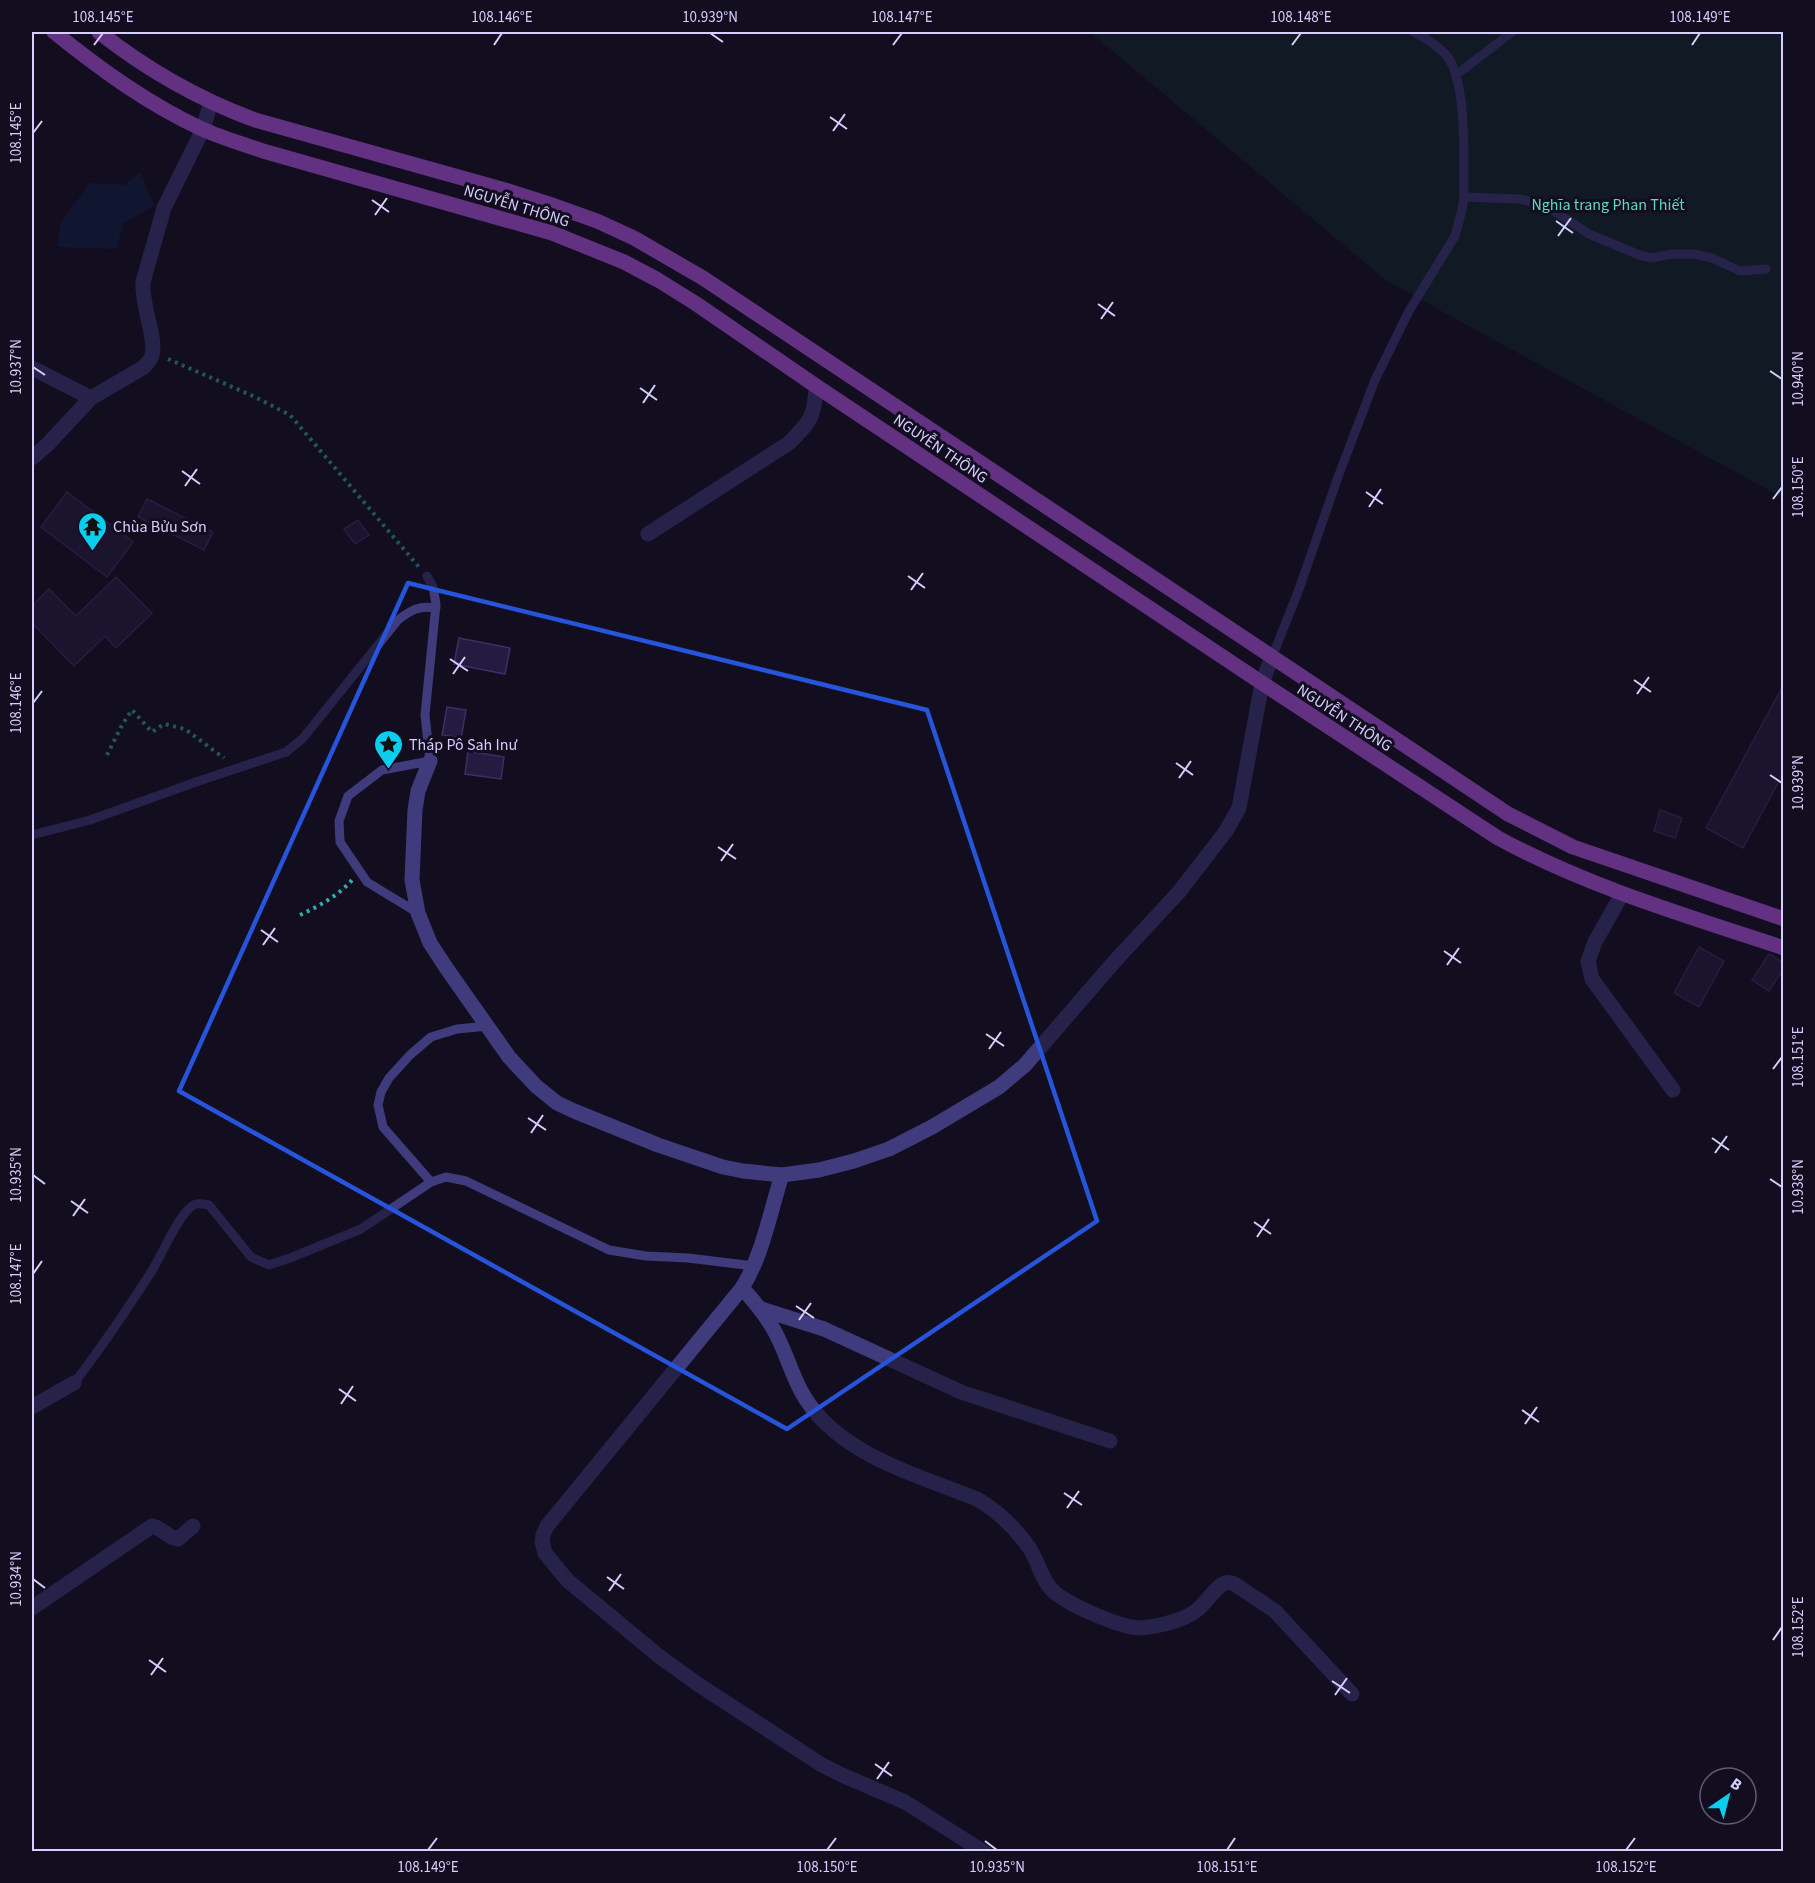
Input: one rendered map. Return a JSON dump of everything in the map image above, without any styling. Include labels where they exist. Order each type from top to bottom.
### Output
[{"type":"main road","name":"NGUYỄN THÔNG","points":[[54,32],[121,83],[202,129],[263,151],[504,218],[589,246],[624,262],[667,286],[1498,838],[1567,872],[1622,894],[1784,948]]},
{"type":"main road","name":"NGUYỄN THÔNG","points":[[99,32],[176,85],[255,120],[505,190],[597,221],[634,238],[723,291],[1508,814],[1573,847],[1784,919]]},
{"type":"street","points":[[32,458],[91,398],[144,367],[153,352],[153,342],[142,292],[143,282],[164,208],[202,129],[211,102]]},
{"type":"street","points":[[32,368],[91,398]]},
{"type":"street","points":[[648,534],[789,443],[807,424],[815,406],[816,386]]},
{"type":"street","points":[[430,760],[418,791],[415,810],[412,880],[418,913],[422,927],[436,952],[509,1057],[536,1086],[557,1103],[574,1111],[658,1145],[723,1167],[782,1175],[837,1167],[889,1149],[999,1087],[1025,1065],[1114,962],[1179,892],[1226,831],[1239,808],[1262,683],[1272,657]]},
{"type":"street","points":[[1622,894],[1595,942],[1588,961],[1592,979],[1673,1090]]},
{"type":"street","points":[[782,1175],[754,1266],[742,1288],[547,1526],[542,1542],[545,1553],[573,1586],[660,1657],[699,1685],[822,1765],[905,1802],[984,1851]]},
{"type":"street","points":[[742,1288],[761,1309],[778,1339],[802,1393],[824,1420],[852,1444],[880,1460],[987,1505],[1028,1545],[1047,1585],[1059,1596],[1098,1616],[1131,1627],[1139,1627],[1158,1625],[1187,1617],[1200,1608],[1224,1584],[1230,1582],[1275,1611],[1352,1694]]},
{"type":"street","points":[[761,1309],[824,1329],[961,1392],[1110,1441]]},
{"type":"street","points":[[32,1407],[74,1383]]},
{"type":"street","points":[[32,1608],[152,1526],[159,1527],[169,1536],[178,1539],[193,1526]]},
{"type":"lane","points":[[1272,657],[1375,380],[1409,311],[1455,236],[1462,210],[1464,197],[1462,103],[1456,75],[1446,55],[1414,32]]},
{"type":"lane","points":[[1456,75],[1512,32]]},
{"type":"lane","points":[[1464,197],[1519,199],[1536,203],[1551,209],[1589,234],[1642,256],[1652,258],[1672,254],[1694,254],[1712,258],[1740,271],[1766,269]]},
{"type":"lane","points":[[418,913],[367,882],[340,842],[339,821],[348,796],[382,770],[430,760],[424,715],[436,608],[434,587],[427,576]]},
{"type":"lane","points":[[32,835],[90,820],[286,752],[303,738],[323,715],[398,620],[412,609],[436,608]]},
{"type":"lane","points":[[431,1182],[383,1126],[378,1105],[381,1092],[389,1077],[430,1037],[457,1029],[488,1026]]},
{"type":"lane","points":[[74,1383],[98,1352],[183,1217],[193,1205],[200,1203],[209,1205],[251,1257],[269,1265],[361,1229],[431,1182],[446,1177],[466,1181],[609,1250],[646,1256],[688,1258],[754,1266]]},
{"type":"path","points":[[153,352],[253,396],[290,415],[427,576]]},
{"type":"path","points":[[107,755],[132,710],[152,732],[164,724],[185,729],[216,751],[236,769]]},
{"type":"path","points":[[300,915],[317,907],[347,885]]},
{"type":"highlighted area","points":[[408,583],[927,710],[1097,1221],[787,1429],[179,1091]]},
{"type":"green space","name":"Nghĩa trang Phan Thiết","points":[[1090,32],[1783,32],[1783,498],[1387,281]]},
{"type":"water","points":[[140,172],[154,205],[123,224],[116,249],[58,247],[60,224],[90,183],[125,185]]},
{"type":"building","points":[[67,492],[133,542],[107,577],[41,527]]},
{"type":"building","points":[[147,499],[213,532],[204,550],[138,517]]},
{"type":"building","points":[[358,520],[369,535],[355,544],[344,529]]},
{"type":"building","points":[[116,577],[152,613],[116,648],[105,636],[74,666],[32,623],[32,606],[49,589],[76,616]]},
{"type":"building","points":[[459,638],[510,648],[505,674],[454,664]]},
{"type":"building","points":[[1784,684],[1784,772],[1743,848],[1706,828]]},
{"type":"building","points":[[447,707],[466,710],[461,738],[442,735]]},
{"type":"building","points":[[468,751],[504,757],[501,779],[465,774]]},
{"type":"building","points":[[1660,810],[1682,818],[1675,838],[1654,831]]},
{"type":"building","points":[[1699,947],[1724,961],[1699,1007],[1674,993]]},
{"type":"building","points":[[1769,954],[1784,963],[1784,968],[1769,991],[1752,980]]},
{"type":"place","name":"Chùa Bửu Sơn","points":[[92,552]]},
{"type":"place","name":"Tháp Pô Sah Inư","points":[[388,770]]}]
